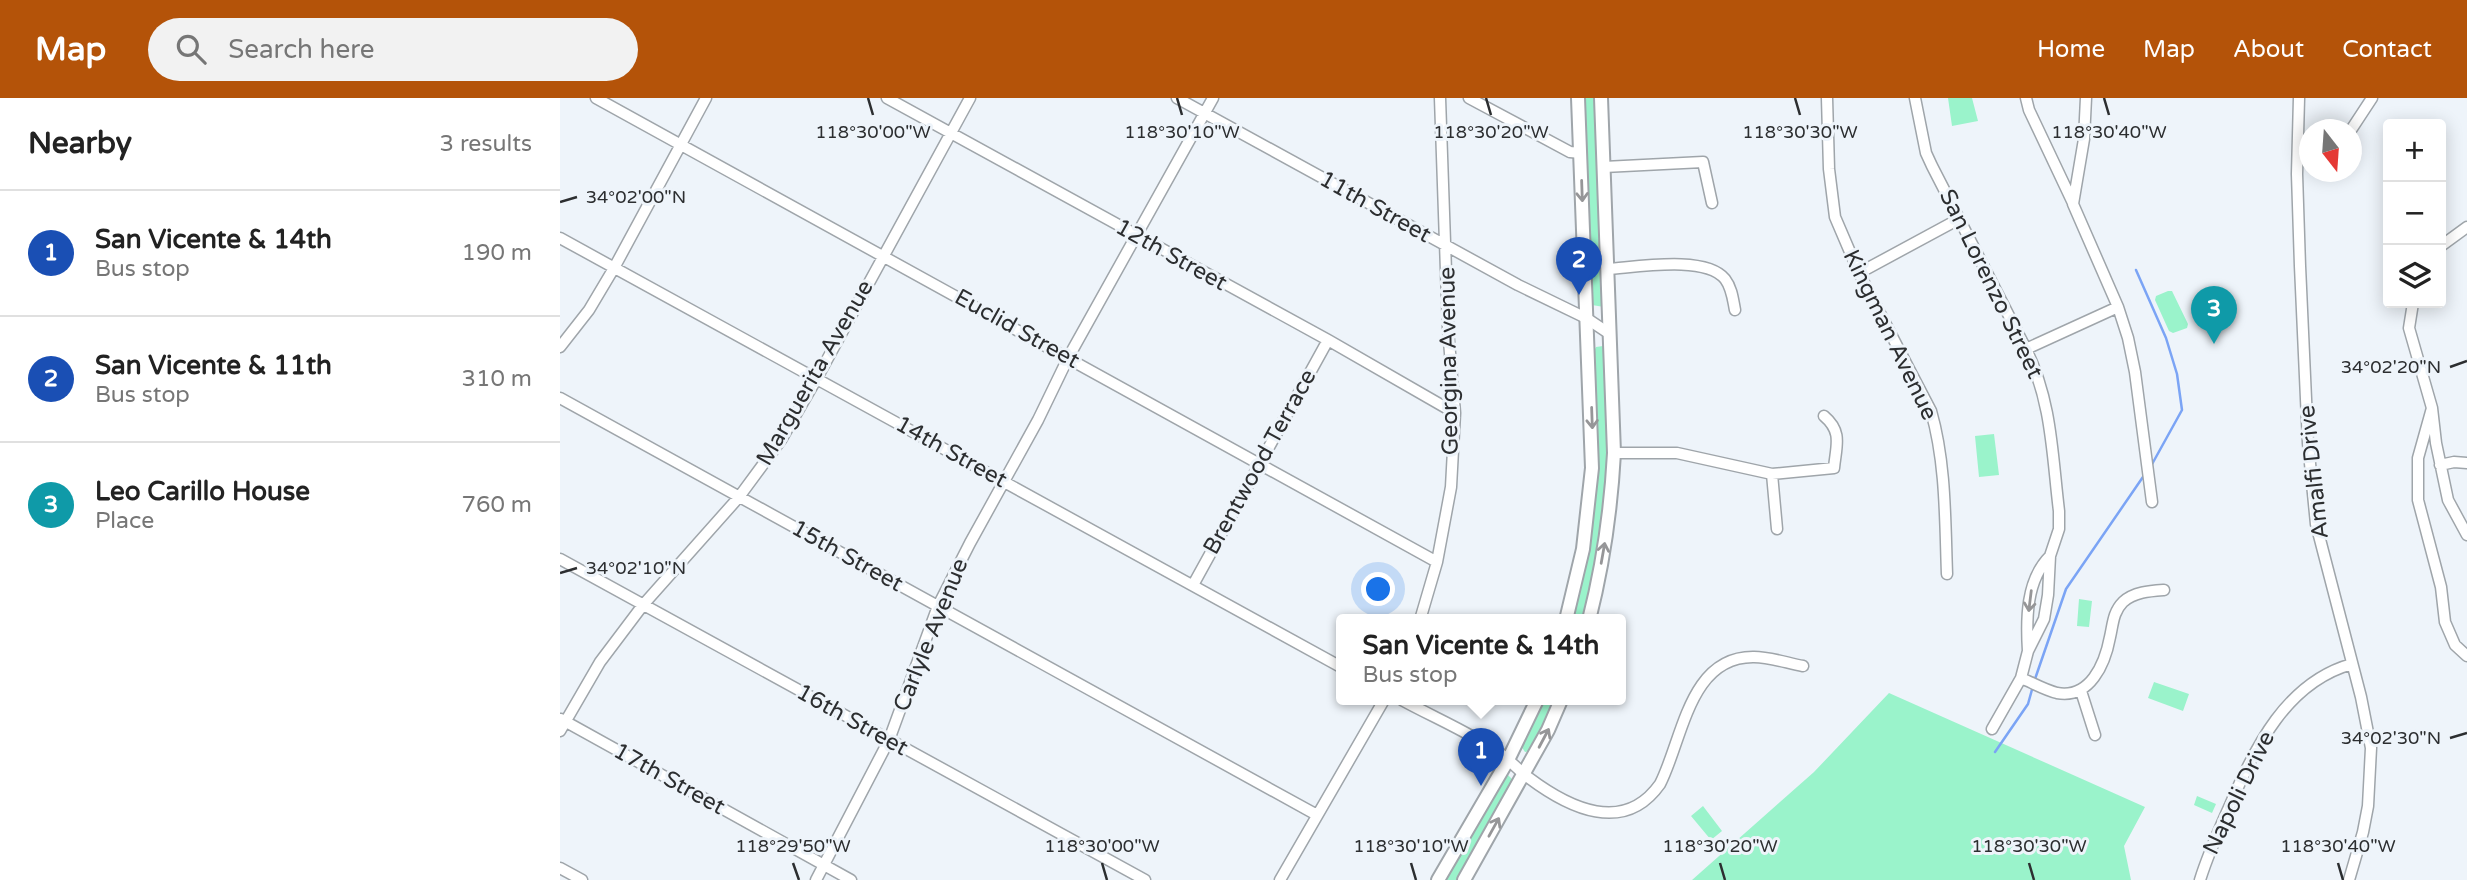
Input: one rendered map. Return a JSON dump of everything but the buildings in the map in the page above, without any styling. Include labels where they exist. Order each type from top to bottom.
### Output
[{"type":"main road","points":[[1567,614],[1583,549],[1592,468],[1578,98]]},
{"type":"main road","points":[[1590,614],[1612,496],[1614,453],[1601,98]]},
{"type":"main road","points":[[1438,880],[1508,760],[1535,705]]},
{"type":"main road","points":[[1464,880],[1548,730],[1559,705]]},
{"type":"street","name":"Euclid Street","points":[[596,98],[1437,562]]},
{"type":"street","points":[[560,347],[589,310],[614,268],[706,98]]},
{"type":"street","name":"12th Street","points":[[887,98],[1328,340],[1455,413]]},
{"type":"street","name":"Marguerita Avenue","points":[[562,724],[600,662],[643,604],[739,497],[781,440],[970,98]]},
{"type":"street","name":"11th Street","points":[[1177,98],[1446,246],[1586,318],[1610,334]]},
{"type":"street","name":"Carlyle Avenue","points":[[816,880],[889,740],[938,606],[1038,420],[1068,358],[1213,98]]},
{"type":"street","name":"Georgina Avenue","points":[[1422,614],[1437,562],[1451,487],[1455,413],[1448,329],[1440,98]]},
{"type":"street","points":[[1469,98],[1570,152],[1581,153]]},
{"type":"street","name":"Kingman Avenue","points":[[1827,98],[1829,169],[1835,217],[1859,272],[1931,411],[1937,431],[1941,457],[1947,574]]},
{"type":"street","name":"San Lorenzo Street","points":[[1915,98],[1926,153],[2026,349],[2042,384],[2047,405],[2059,529],[2050,556],[2044,619],[2028,652],[2021,678],[1992,730]]},
{"type":"street","points":[[2026,98],[2118,307],[2135,372],[2152,502]]},
{"type":"street","points":[[2073,204],[2084,139],[2086,98]]},
{"type":"street","name":"Amalfi Drive","points":[[2299,98],[2297,174],[2300,266],[2313,501],[2316,524],[2367,723],[2371,760],[2371,782],[2363,832],[2349,880]]},
{"type":"street","points":[[2358,119],[2372,98]]},
{"type":"street","points":[[1604,167],[1703,162],[1712,203]]},
{"type":"street","points":[[1859,272],[1959,219]]},
{"type":"street","points":[[2442,245],[2467,227]]},
{"type":"street","name":"14th Street","points":[[560,238],[1336,664]]},
{"type":"street","points":[[1608,269],[1704,266],[1724,278],[1735,310]]},
{"type":"street","points":[[2026,349],[2118,307]]},
{"type":"street","points":[[2412,308],[2409,328],[2432,408],[2448,500],[2467,535]]},
{"type":"street","name":"Brentwood Terrace","points":[[1193,585],[1328,340]]},
{"type":"street","name":"15th Street","points":[[560,398],[1317,815]]},
{"type":"street","points":[[2432,408],[2418,458],[2418,500],[2441,587],[2445,622],[2455,645],[2467,656]]},
{"type":"street","points":[[1614,453],[1677,453],[1772,474],[1834,468],[1838,433],[1824,416]]},
{"type":"street","points":[[2441,465],[2467,463]]},
{"type":"street","points":[[1772,474],[1777,529]]},
{"type":"street","name":"San Lorenzo Street","points":[[2028,652],[2026,629],[2032,585],[2042,564],[2050,556]]},
{"type":"street","name":"16th Street","points":[[560,559],[1145,880]]},
{"type":"street","points":[[2021,678],[2053,692],[2066,694],[2081,691],[2097,675],[2118,609],[2132,596],[2164,590]]},
{"type":"street","points":[[1411,705],[1500,753],[1524,774],[1575,806],[1591,811],[1616,813],[1636,806],[1654,793],[1697,692],[1709,674],[1742,658],[1757,657],[1803,666]]},
{"type":"street","name":"Napoli Drive","points":[[2200,880],[2243,774],[2274,721],[2302,690],[2322,675],[2352,664]]},
{"type":"street","points":[[2081,691],[2095,735]]},
{"type":"street","points":[[1280,880],[1381,705]]},
{"type":"street","name":"17th Street","points":[[562,724],[851,880]]},
{"type":"street","points":[[560,868],[582,880]]},
{"type":"green space","points":[[1583,98],[1597,98],[1604,307],[1592,305]]},
{"type":"green space","points":[[1948,98],[1972,98],[1978,121],[1952,126]]},
{"type":"green space","points":[[2172,291],[2188,324],[2187,328],[2173,333],[2169,331],[2155,300],[2156,296]]},
{"type":"green space","points":[[1603,346],[1605,349],[1610,415],[1606,498],[1595,571],[1584,614],[1572,614],[1596,483],[1596,347]]},
{"type":"green space","points":[[1994,434],[1999,475],[1979,477],[1975,436]]},
{"type":"green space","points":[[2079,599],[2092,601],[2089,627],[2077,626]]},
{"type":"green space","points":[[2154,682],[2189,694],[2183,711],[2148,698]]},
{"type":"green space","points":[[1889,693],[2145,807],[2124,846],[2131,880],[1692,880],[1814,772]]},
{"type":"green space","points":[[1539,705],[1554,705],[1531,751],[1525,752],[1521,746]]},
{"type":"green space","points":[[1508,775],[1514,781],[1459,880],[1444,880],[1504,776]]},
{"type":"green space","points":[[2197,796],[2216,804],[2212,813],[2194,805]]},
{"type":"green space","points":[[1703,806],[1722,831],[1711,840],[1691,816]]},
{"type":"waterway","points":[[2136,270],[2166,338],[2177,374],[2182,410],[2151,466]]},
{"type":"waterway","points":[[2035,679],[2066,589],[2145,474]]},
{"type":"waterway","points":[[1995,752],[2028,704],[2033,686]]},
{"type":"place","name":"San Vicente & 11th","points":[[1579,295]]},
{"type":"place","name":"Leo Carillo House","points":[[2214,344]]},
{"type":"place","name":"San Vicente & 14th","points":[[1481,786]]}]
